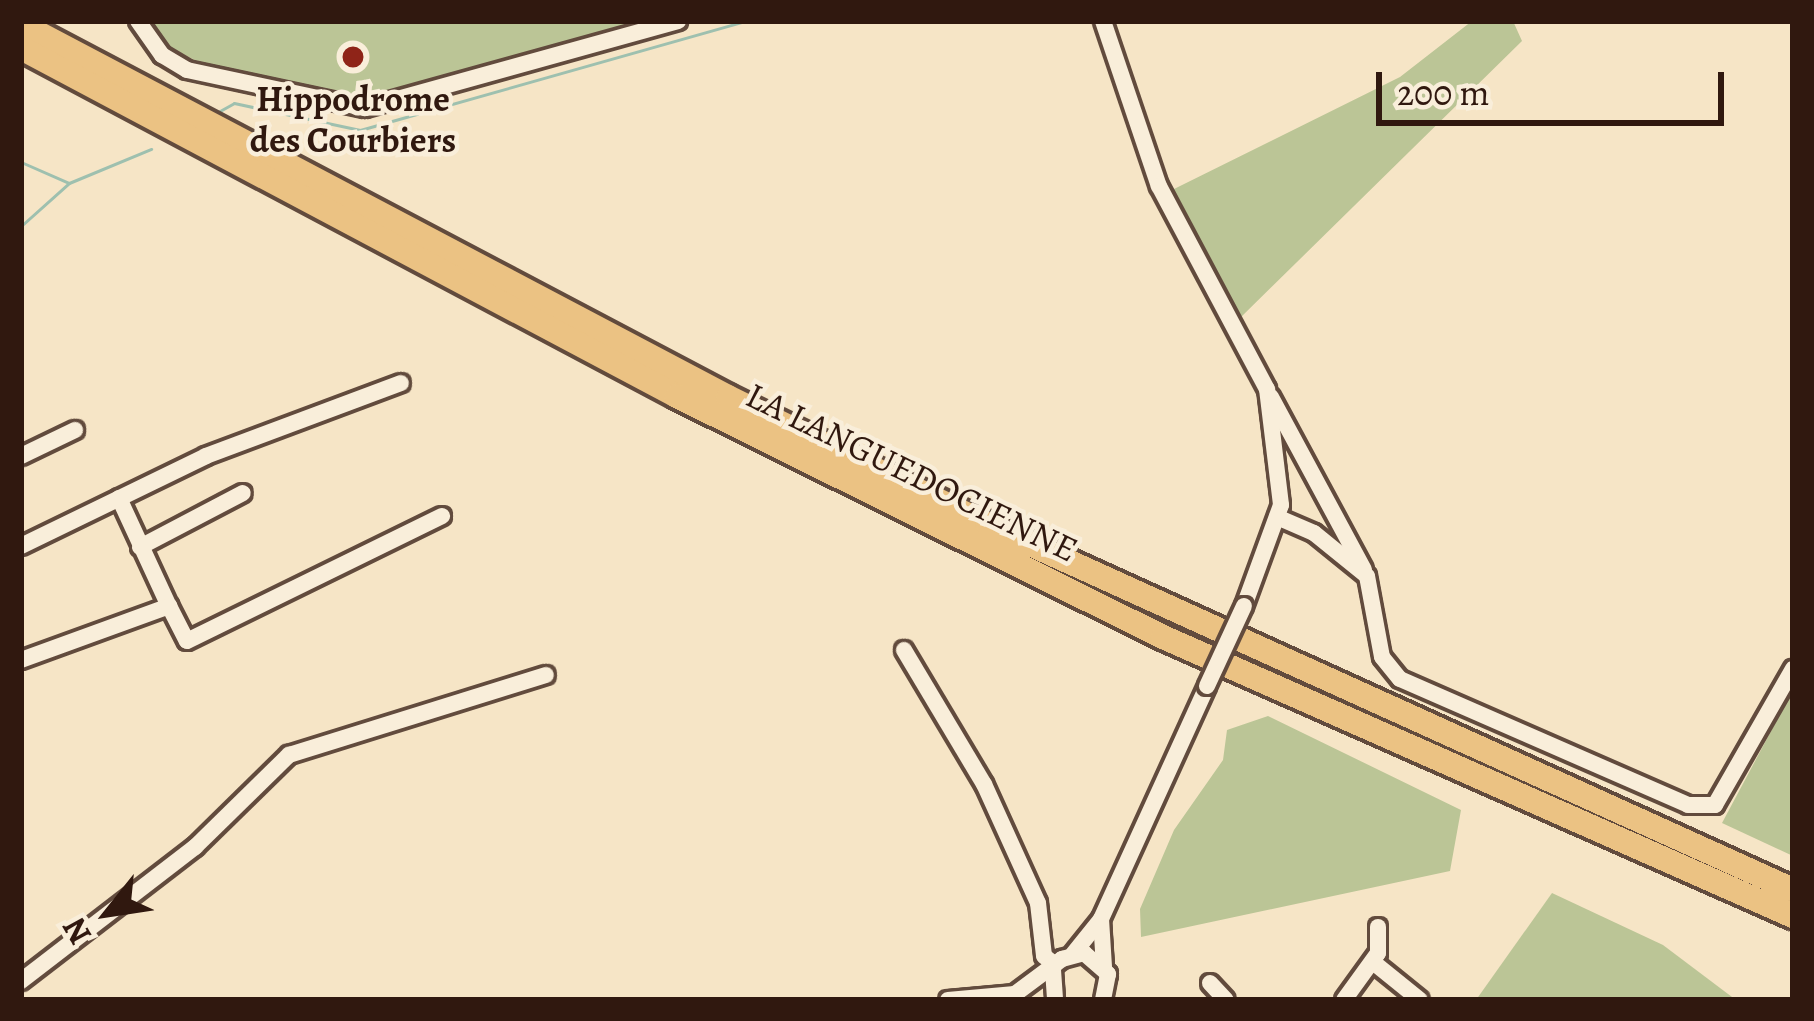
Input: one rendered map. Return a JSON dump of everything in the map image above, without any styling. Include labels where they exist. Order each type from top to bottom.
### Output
[{"type":"highway","name":"LA LANGUEDOCIENNE","points":[[21,24],[728,398],[968,515],[1793,890]]},
{"type":"highway","name":"LA LANGUEDOCIENNE","points":[[21,48],[677,396],[1163,637],[1793,916]]},
{"type":"street","points":[[139,21],[162,55],[187,70],[365,108],[678,21]]},
{"type":"street","points":[[1103,21],[1159,185],[1367,576],[1382,657],[1400,679],[1688,805],[1714,805],[1793,669]]},
{"type":"street","points":[[21,545],[206,456],[401,383]]},
{"type":"street","points":[[948,1000],[1015,994],[1072,954],[1101,919],[1244,606],[1276,517],[1267,389]]},
{"type":"street","points":[[21,456],[75,430]]},
{"type":"street","points":[[140,547],[243,493]]},
{"type":"street","points":[[119,498],[187,641],[442,516]]},
{"type":"street","points":[[1276,517],[1314,533],[1367,576]]},
{"type":"street","points":[[21,661],[169,606]]},
{"type":"street","points":[[904,650],[984,784],[1038,903],[1044,956],[1054,968],[1055,1000]]},
{"type":"street","points":[[21,981],[195,847],[289,755],[546,675]]},
{"type":"street","points":[[1101,919],[1103,1000]]},
{"type":"street","points":[[1344,1000],[1372,962],[1378,927]]},
{"type":"street","points":[[1072,954],[1105,968]]},
{"type":"street","points":[[1372,962],[1420,1000]]},
{"type":"street","points":[[1210,983],[1226,1000]]},
{"type":"green space","name":"Hippodrome des Courbiers","points":[[145,21],[646,21],[358,101],[212,69],[152,38]]},
{"type":"green space","points":[[1472,21],[1513,21],[1522,41],[1240,318],[1172,190],[1400,77]]},
{"type":"green space","points":[[1793,690],[1793,856],[1722,823]]},
{"type":"green space","points":[[1268,716],[1461,810],[1450,871],[1141,937],[1140,909],[1174,830],[1223,760],[1227,730]]},
{"type":"green space","points":[[1552,893],[1663,945],[1736,1000],[1476,1000]]},
{"type":"waterway","points":[[218,112],[234,103],[360,130],[744,21]]},
{"type":"waterway","points":[[21,162],[69,183],[151,149]]},
{"type":"waterway","points":[[21,226],[69,183]]},
{"type":"place","name":"Hippodrome des Courbiers","points":[[353,57]]}]
